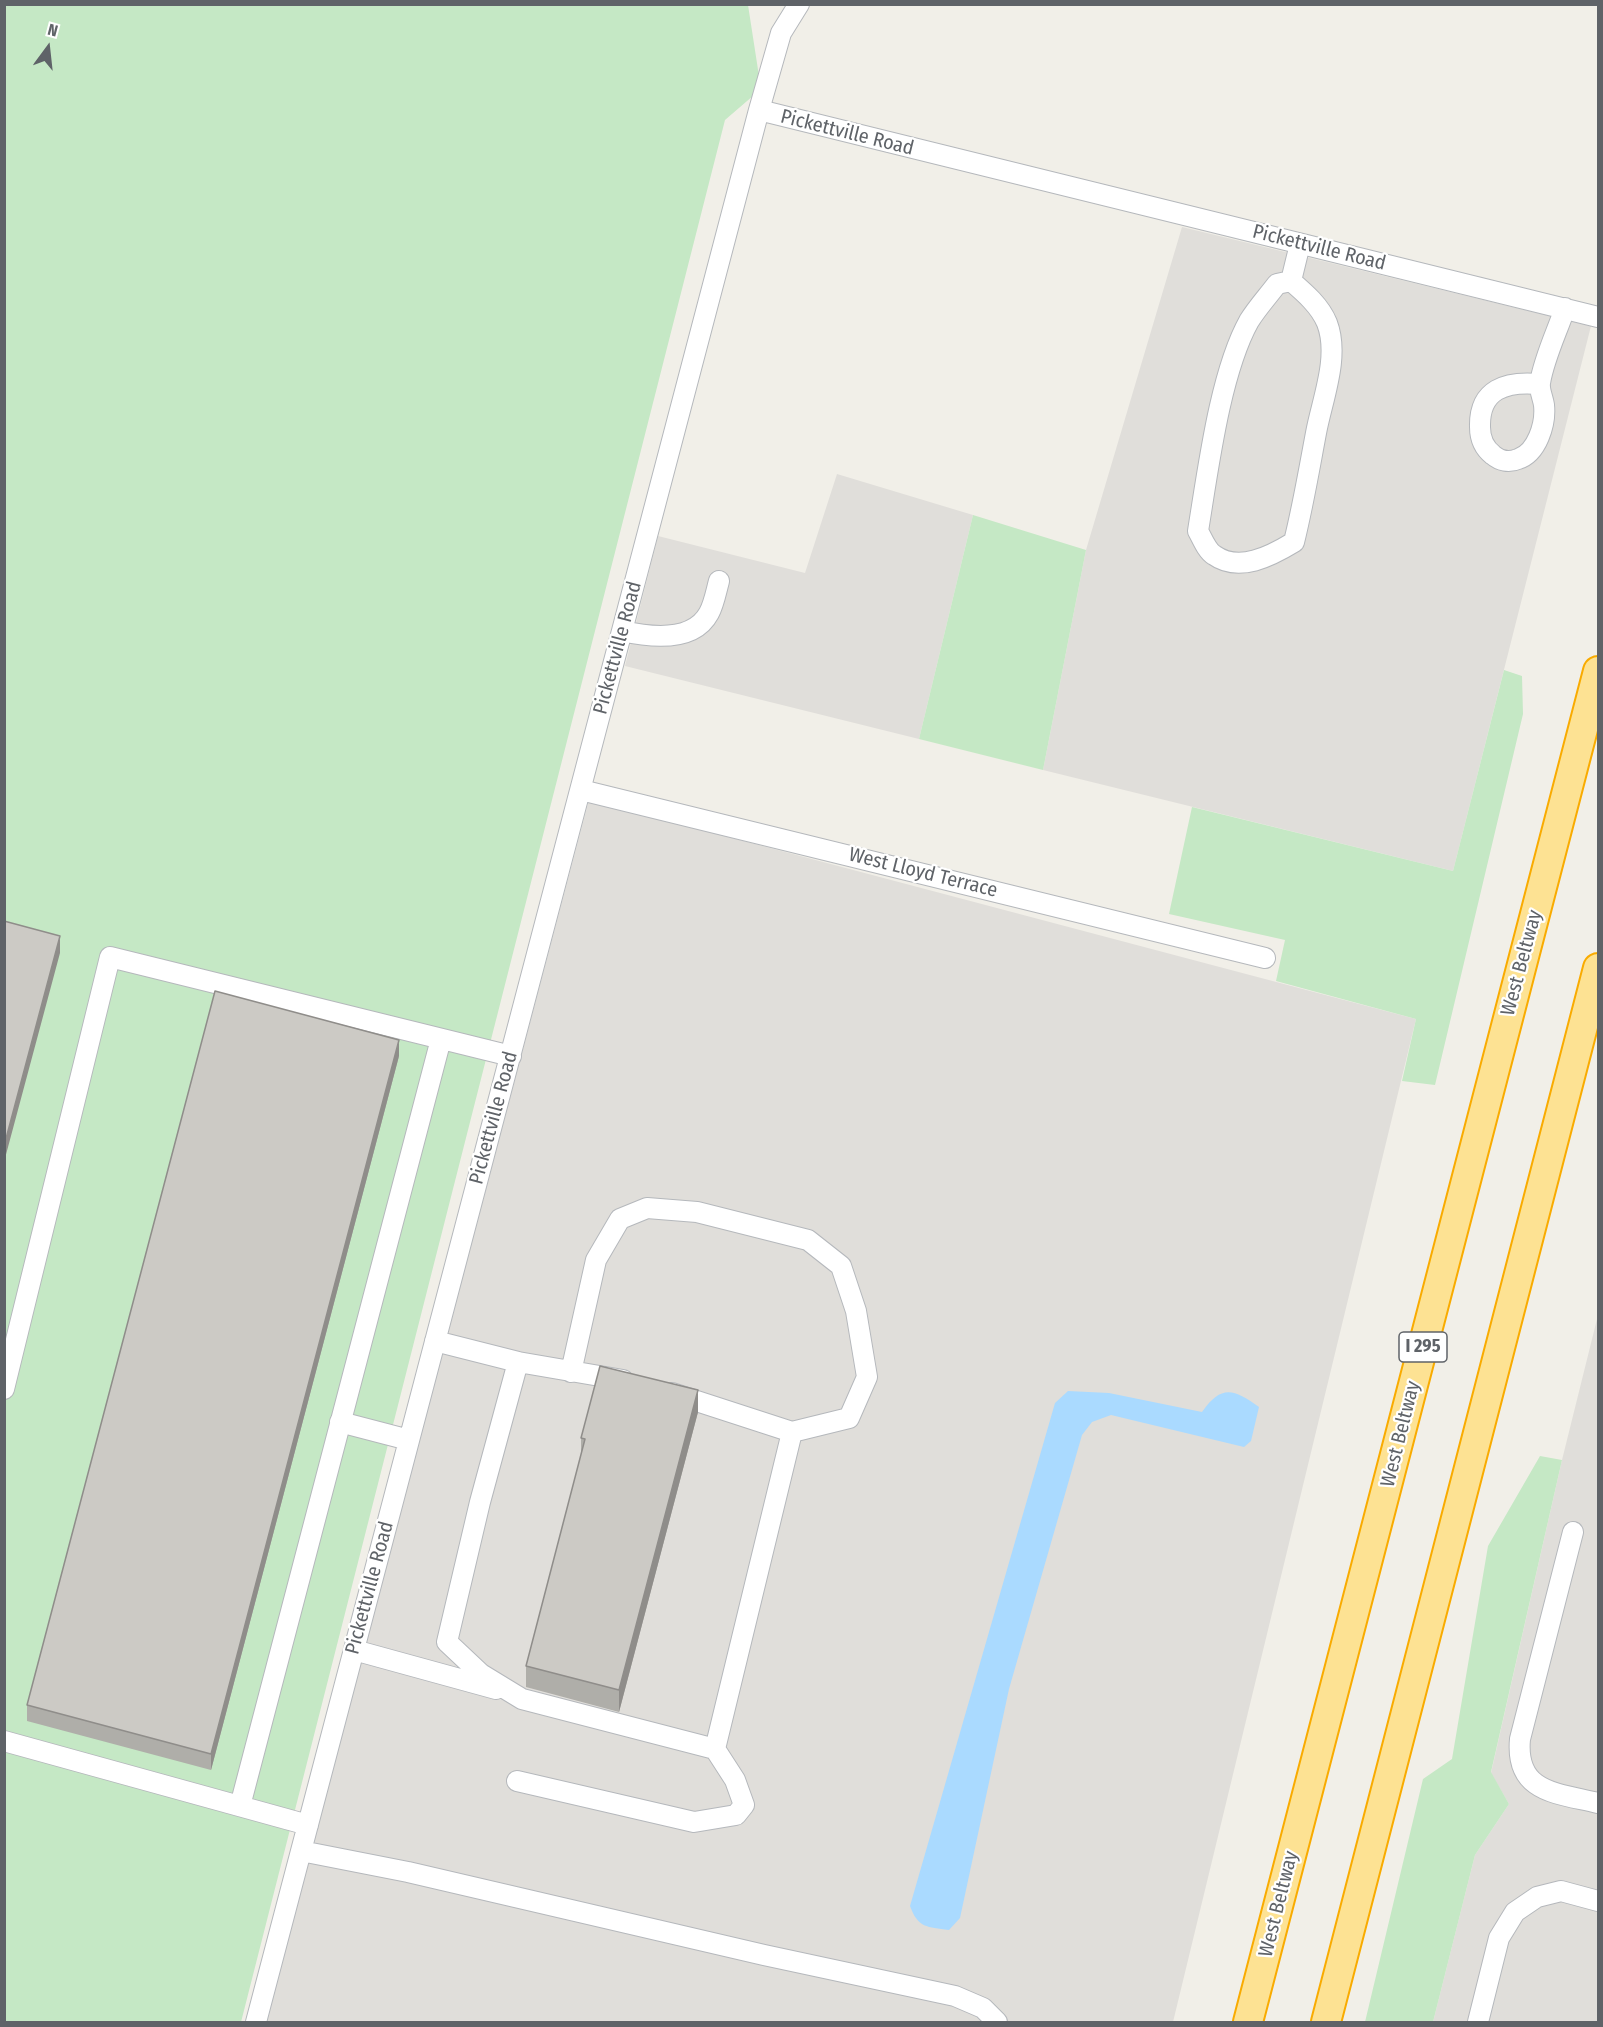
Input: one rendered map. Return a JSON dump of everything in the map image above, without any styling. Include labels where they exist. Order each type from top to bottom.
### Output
[{"type":"highway","name":"West Beltway","points":[[1248,2022],[1599,671]]},
{"type":"highway","points":[[1326,2022],[1599,968]]},
{"type":"street","points":[[759,110],[781,33],[799,4]]},
{"type":"street","name":"Pickettville Road","points":[[255,2022],[759,110],[1599,317]]},
{"type":"street","points":[[1291,281],[1300,244]]},
{"type":"street","points":[[1291,281],[1319,309],[1327,324],[1330,347],[1327,381],[1307,489],[1294,542],[1270,556],[1236,564],[1212,555],[1198,531],[1207,479],[1230,369],[1250,321],[1277,284],[1291,281]]},
{"type":"street","points":[[1539,384],[1564,308]]},
{"type":"street","points":[[622,631],[653,638],[686,632],[701,623],[709,614],[719,581]]},
{"type":"street","name":"West Lloyd Terrace","points":[[581,790],[1265,958]]},
{"type":"street","points":[[4,1389],[110,957],[511,1056]]},
{"type":"street","points":[[240,1806],[441,1039]]},
{"type":"street","points":[[435,1341],[518,1362],[652,1388],[712,1404],[792,1432],[849,1418],[867,1377],[856,1311],[841,1266],[808,1240],[698,1212],[647,1208],[620,1220],[596,1260],[571,1371]]},
{"type":"street","points":[[516,1695],[481,1674],[447,1642],[480,1502],[518,1362]]},
{"type":"street","points":[[340,1422],[409,1440]]},
{"type":"street","points":[[715,1749],[792,1432]]},
{"type":"street","points":[[1573,1532],[1520,1739],[1518,1759],[1527,1778],[1547,1790],[1599,1803]]},
{"type":"street","points":[[354,1650],[715,1749],[735,1780],[744,1805],[736,1815],[694,1822],[517,1781]]},
{"type":"street","points":[[4,1741],[308,1825]]},
{"type":"street","points":[[301,1851],[408,1872],[955,1996],[983,2008],[997,2022]]},
{"type":"street","points":[[1478,2022],[1499,1938],[1515,1912],[1537,1897],[1561,1891],[1599,1901]]},
{"type":"shaded area","points":[[1182,227],[1591,326],[1453,871],[1043,770],[1086,550]]},
{"type":"shaded area","points":[[837,474],[973,515],[919,739],[625,666],[658,536],[805,573]]},
{"type":"shaded area","points":[[589,800],[1416,1019],[1173,2022],[265,2022]]},
{"type":"shaded area","points":[[1598,1315],[1598,2022],[1433,2022],[1475,1855],[1509,1804],[1491,1773],[1562,1460]]},
{"type":"green space","points":[[5,5],[748,5],[761,89],[725,120],[241,2022],[5,2022]]},
{"type":"green space","points":[[973,515],[1086,550],[1043,770],[919,739]]},
{"type":"green space","points":[[1504,670],[1522,676],[1523,714],[1435,1085],[1402,1081],[1416,1019],[1276,981],[1285,940],[1169,914],[1192,807],[1453,871]]},
{"type":"green space","points":[[1540,1456],[1562,1460],[1491,1772],[1509,1804],[1475,1855],[1433,2022],[1365,2022],[1423,1779],[1452,1759],[1488,1546]]},
{"type":"water","points":[[1068,1391],[1109,1393],[1202,1412],[1215,1397],[1228,1392],[1242,1396],[1259,1407],[1251,1441],[1244,1447],[1111,1415],[1092,1422],[1082,1435],[1009,1689],[960,1918],[949,1930],[929,1927],[916,1919],[910,1906],[1055,1403]]},
{"type":"building","points":[[4,921],[60,936],[4,1146]]},
{"type":"building","points":[[215,991],[399,1040],[211,1754],[27,1705]]},
{"type":"building","points":[[600,1366],[698,1390],[619,1690],[526,1666],[585,1439],[581,1438]]}]
